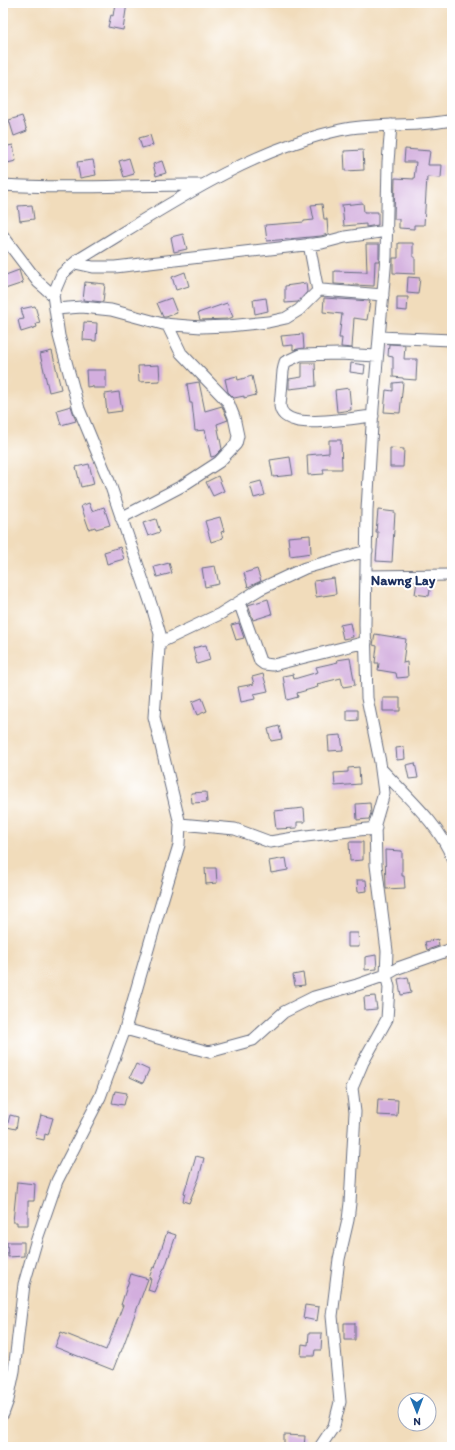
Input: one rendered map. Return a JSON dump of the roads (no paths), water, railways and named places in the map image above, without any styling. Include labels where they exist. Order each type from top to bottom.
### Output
[{"type":"street","points":[[52,295],[62,274],[74,263],[242,164],[288,144],[341,130],[391,125],[431,124],[452,120]]},
{"type":"street","points":[[320,1447],[334,1426],[340,1402],[332,1316],[339,1259],[348,1220],[350,1203],[354,1119],[352,1088],[363,1062],[387,1019],[389,987],[386,975],[387,950],[376,866],[375,824],[384,793],[381,769],[367,698],[366,576],[367,510],[377,356],[386,257],[388,162],[391,125]]},
{"type":"street","points":[[3,185],[39,188],[88,188],[160,185],[203,186]]},
{"type":"street","points":[[74,263],[93,267],[115,267],[309,244],[387,231]]},
{"type":"street","points":[[3,236],[38,282],[52,295],[59,336],[79,409],[109,481],[153,610],[160,634],[154,716],[180,824],[179,845],[158,911],[125,1029],[100,1097],[57,1181],[36,1239],[24,1284],[14,1371],[8,1400],[3,1414]]},
{"type":"street","points":[[309,244],[318,291]]},
{"type":"street","points":[[55,309],[82,307],[111,310],[167,324],[201,327],[268,322],[286,318],[299,310],[318,291],[322,290],[383,295]]},
{"type":"street","points":[[121,518],[182,486],[219,462],[236,444],[238,436],[234,417],[228,402],[181,352],[167,324]]},
{"type":"street","points":[[379,337],[452,340]]},
{"type":"street","points":[[373,416],[314,422],[296,421],[281,412],[280,406],[285,362],[300,355],[339,354],[377,356]]},
{"type":"street","points":[[159,643],[220,614],[260,589],[305,568],[367,551]]},
{"type":"street","points":[[366,576],[452,575]]},
{"type":"street","points":[[240,602],[260,661],[264,664],[273,665],[366,642]]},
{"type":"street","points":[[381,769],[431,822],[450,852],[452,858]]},
{"type":"street","points":[[180,824],[234,829],[270,842],[306,836],[376,828]]},
{"type":"street","points":[[125,1029],[209,1052],[254,1040],[284,1012],[314,996],[357,985],[386,975],[398,968],[452,949]]},
{"type":"district","name":"Nawng Lay","points":[[403,580]]}]
